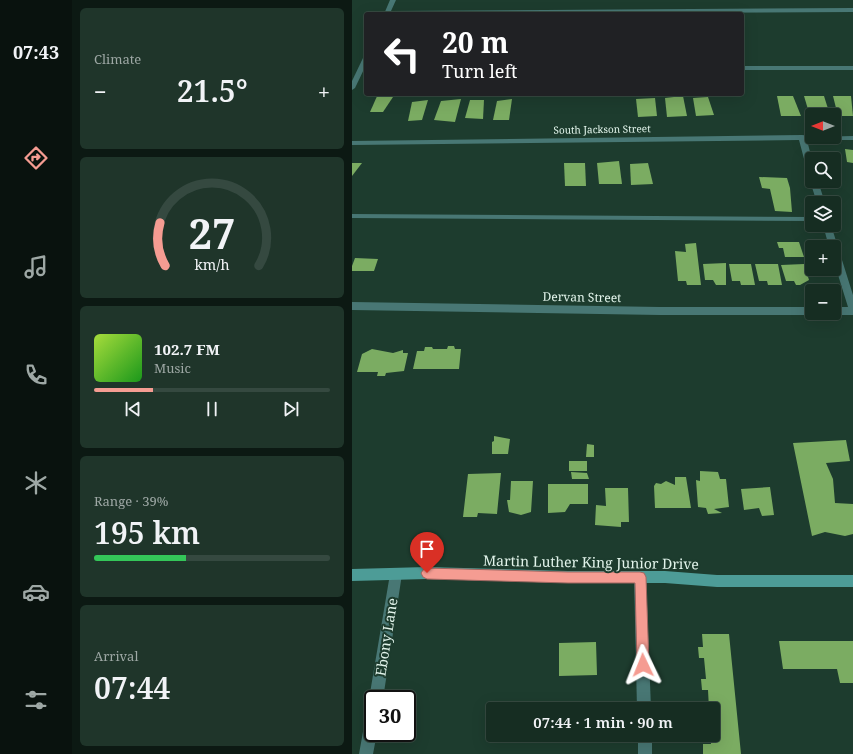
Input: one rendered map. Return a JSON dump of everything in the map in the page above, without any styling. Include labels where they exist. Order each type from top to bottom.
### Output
[{"type":"street","points":[[387,12],[393,0]]},
{"type":"street","points":[[542,12],[853,10]]},
{"type":"street","points":[[352,88],[363,69]]},
{"type":"street","points":[[802,137],[806,152]]},
{"type":"street","name":"South Jackson Street","points":[[352,144],[802,137],[853,138]]},
{"type":"street","points":[[829,232],[853,311],[841,311]]},
{"type":"street","name":"Dervan Street","points":[[352,306],[660,311],[805,311]]},
{"type":"street","name":"Martin Luther King Junior Drive","points":[[352,575],[396,574],[665,577],[717,581],[853,581]]},
{"type":"street","name":"Ebony Lane","points":[[377,690],[396,574]]},
{"type":"street","points":[[640,577],[644,702]]},
{"type":"street","points":[[366,754],[368,742]]},
{"type":"street","points":[[645,742],[645,754]]},
{"type":"lane","points":[[744,68],[853,68]]},
{"type":"lane","points":[[352,216],[805,219]]},
{"type":"building","points":[[377,96],[394,96],[383,112],[370,112]]},
{"type":"building","points":[[683,96],[687,116],[667,117],[665,98]]},
{"type":"building","points":[[777,96],[793,96],[801,116],[781,116]]},
{"type":"building","points":[[804,96],[824,96],[828,108],[808,108]]},
{"type":"building","points":[[833,96],[851,96],[853,116],[841,116],[841,108],[836,108]]},
{"type":"building","points":[[708,97],[714,115],[696,116],[693,98]]},
{"type":"building","points":[[655,98],[657,116],[638,117],[636,99]]},
{"type":"building","points":[[461,99],[455,122],[434,120],[441,101]]},
{"type":"building","points":[[512,99],[509,120],[493,120],[497,101]]},
{"type":"building","points":[[428,100],[422,120],[408,121],[412,102]]},
{"type":"building","points":[[470,100],[484,100],[483,119],[465,118]]},
{"type":"building","points":[[845,149],[853,150],[853,163],[847,162]]},
{"type":"building","points":[[619,161],[622,184],[599,184],[597,163]]},
{"type":"building","points":[[352,163],[362,163],[352,176]]},
{"type":"building","points":[[564,163],[585,163],[586,186],[565,186]]},
{"type":"building","points":[[648,163],[653,184],[631,185],[630,164]]},
{"type":"building","points":[[759,177],[787,178],[790,188],[792,212],[775,211],[770,189],[762,188]]},
{"type":"building","points":[[777,242],[799,242],[804,257],[785,257],[783,248],[779,248]]},
{"type":"building","points":[[696,243],[701,285],[687,285],[686,281],[678,281],[675,251],[686,252],[685,244]]},
{"type":"building","points":[[355,258],[378,259],[374,271],[352,271]]},
{"type":"building","points":[[726,263],[726,285],[716,285],[713,280],[705,280],[703,264]]},
{"type":"building","points":[[729,264],[751,264],[755,285],[741,285],[740,281],[732,281]]},
{"type":"building","points":[[755,264],[778,264],[782,285],[768,285],[767,281],[759,281]]},
{"type":"building","points":[[804,264],[805,276],[808,276],[809,280],[800,285],[796,285],[794,281],[786,281],[781,265]]},
{"type":"building","points":[[448,346],[454,346],[455,349],[461,349],[459,369],[413,369],[417,351],[424,351],[425,347],[432,347],[433,349],[447,349]]},
{"type":"building","points":[[372,349],[393,353],[403,350],[403,353],[408,353],[404,371],[386,373],[385,376],[377,376],[378,372],[357,372],[362,354]]},
{"type":"building","points":[[494,436],[510,439],[508,454],[492,454],[492,442],[494,441]]},
{"type":"building","points":[[846,440],[850,461],[826,463],[833,479],[835,503],[853,504],[853,534],[845,536],[825,532],[812,536],[793,443]]},
{"type":"building","points":[[587,444],[594,445],[594,457],[586,457]]},
{"type":"building","points":[[569,461],[587,461],[587,471],[569,471]]},
{"type":"building","points":[[700,471],[718,472],[720,479],[726,479],[729,507],[714,509],[722,513],[708,514],[706,508],[698,507],[696,480],[700,481]]},
{"type":"building","points":[[571,472],[587,473],[589,479],[572,479]]},
{"type":"building","points":[[501,473],[497,514],[478,513],[477,517],[463,517],[468,474]]},
{"type":"building","points":[[675,477],[686,477],[691,508],[655,508],[654,486],[656,483],[661,484],[666,481],[675,485]]},
{"type":"building","points":[[511,481],[533,481],[531,512],[521,515],[509,512],[507,500],[510,500]]},
{"type":"building","points":[[548,484],[588,484],[588,504],[570,504],[565,512],[548,513]]},
{"type":"building","points":[[770,487],[774,515],[762,516],[759,508],[744,510],[741,489]]},
{"type":"building","points":[[605,488],[628,488],[629,522],[621,522],[621,527],[595,525],[596,505],[606,506]]},
{"type":"building","points":[[702,634],[729,634],[741,754],[703,754],[703,744],[720,742],[720,702],[709,702],[708,690],[702,690],[701,679],[706,679],[704,658],[699,658],[698,647],[703,647]]},
{"type":"building","points":[[779,641],[853,641],[853,683],[840,683],[837,669],[783,669]]},
{"type":"building","points":[[596,642],[597,675],[559,676],[559,643]]},
{"type":"route","points":[[427,573],[568,578],[640,577],[643,665]]}]
